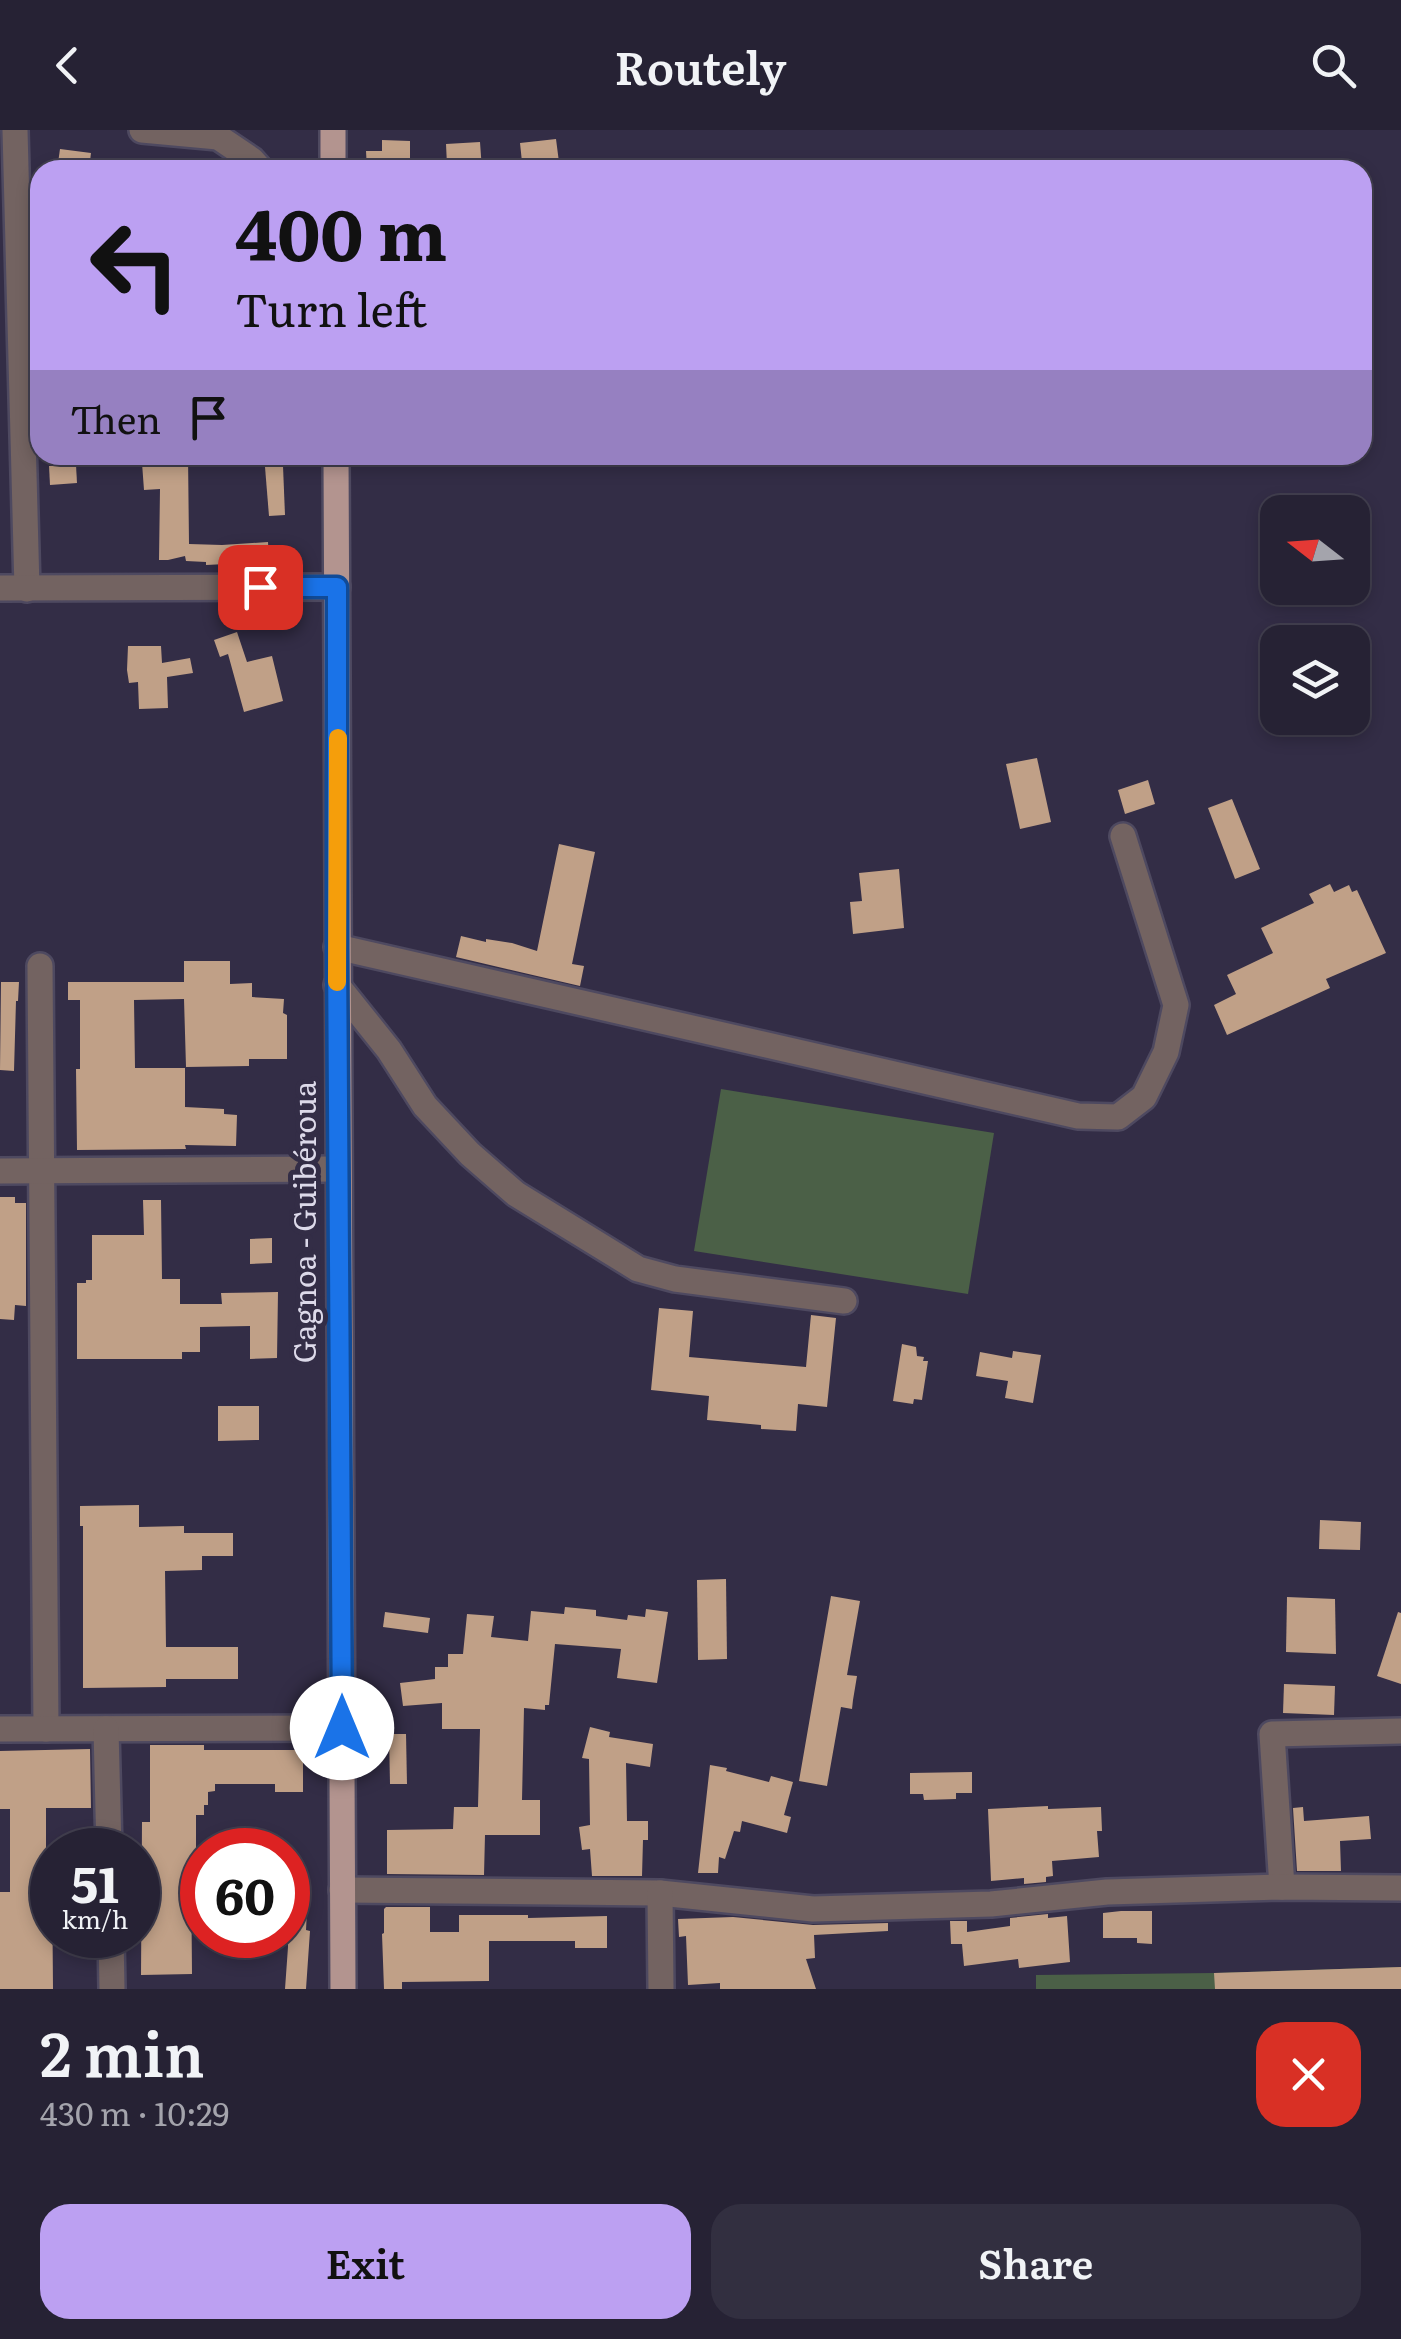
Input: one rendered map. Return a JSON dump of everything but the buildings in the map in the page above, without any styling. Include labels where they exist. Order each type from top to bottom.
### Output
[{"type":"main road","points":[[333,130],[333,160]]},
{"type":"main road","name":"Gagnoa - Guibéroua","points":[[336,465],[343,1989]]},
{"type":"street","points":[[15,130],[27,588]]},
{"type":"street","points":[[142,130],[218,138],[252,160]]},
{"type":"street","points":[[0,588],[337,587]]},
{"type":"street","points":[[337,947],[1078,1116],[1118,1118],[1144,1097],[1166,1052],[1176,1006],[1124,836]]},
{"type":"street","points":[[40,966],[46,1729]]},
{"type":"street","points":[[337,985],[390,1050],[425,1106],[470,1154],[516,1194],[638,1269],[675,1278],[844,1301]]},
{"type":"street","points":[[0,1171],[338,1170]]},
{"type":"street","points":[[0,1729],[342,1728]]},
{"type":"street","points":[[106,1729],[108,1828]]},
{"type":"street","points":[[1282,1887],[1272,1734],[1401,1731]]},
{"type":"street","points":[[342,1890],[660,1893],[813,1909],[991,1904],[1107,1892],[1401,1888]]},
{"type":"street","points":[[660,1893],[661,1989]]},
{"type":"street","points":[[111,1958],[112,1989]]},
{"type":"green space","points":[[721,1089],[994,1133],[968,1294],[694,1251]]},
{"type":"green space","points":[[1401,1967],[1401,1989],[1036,1989],[1036,1975]]},
{"type":"slow traffic","points":[[337,982],[338,738]]},
{"type":"route","points":[[260,587],[337,587],[342,1728]]}]
